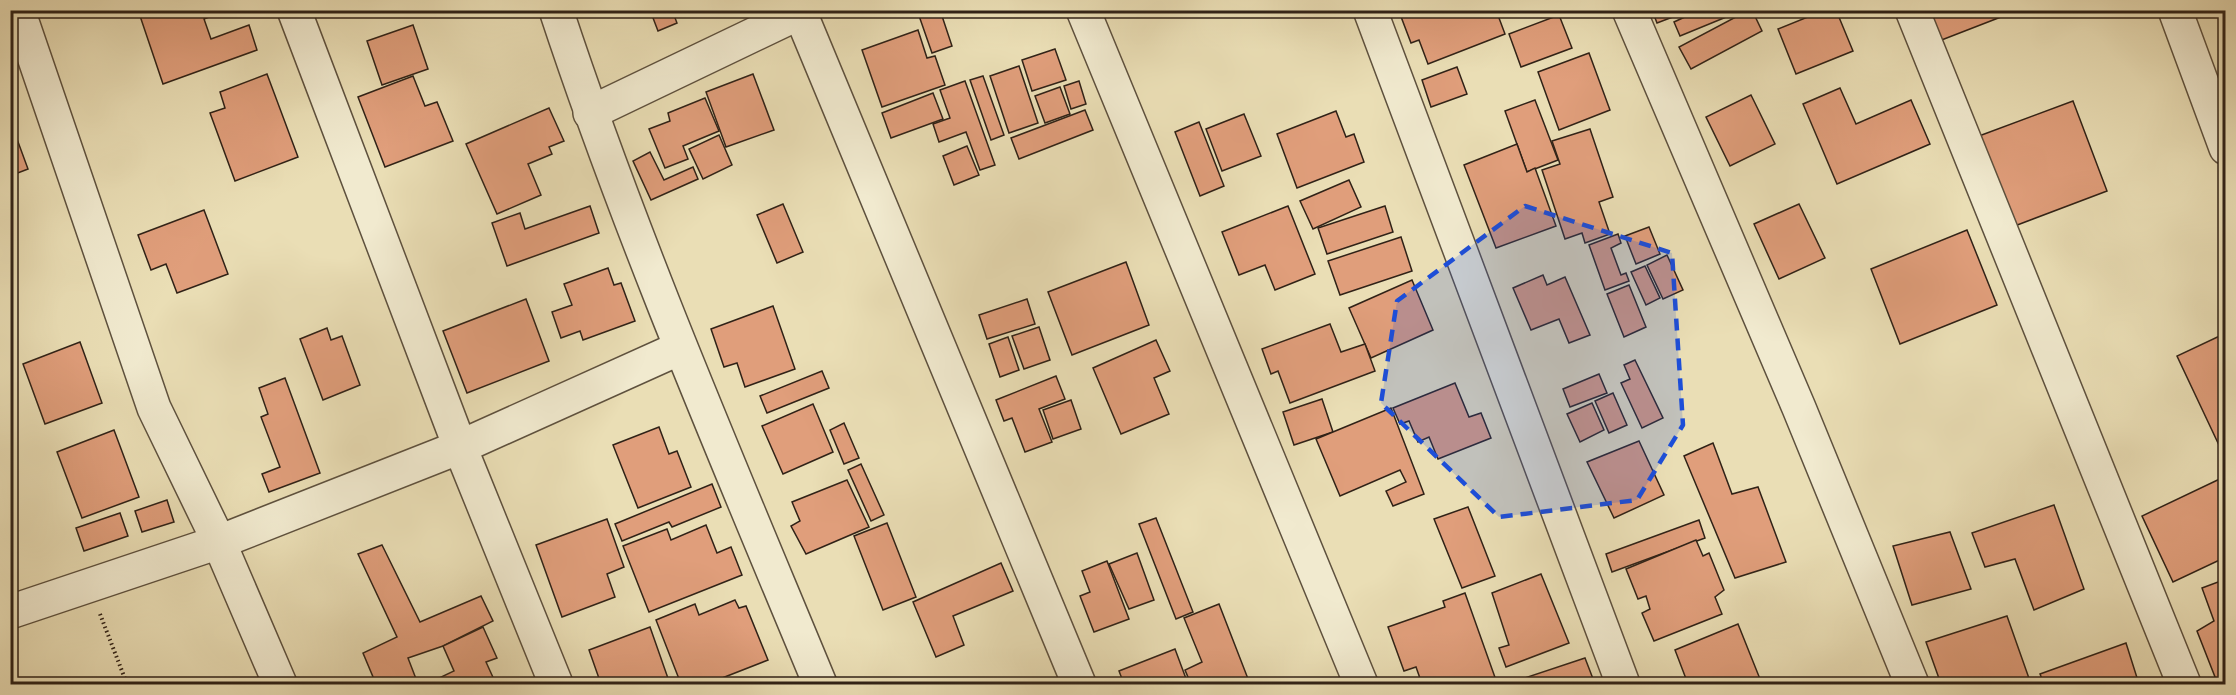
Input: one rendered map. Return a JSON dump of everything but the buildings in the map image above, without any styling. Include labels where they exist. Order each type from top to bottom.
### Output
[{"type":"street","points":[[18,10],[154,408],[219,542],[279,684]]},
{"type":"street","points":[[294,10],[460,447],[556,684]]},
{"type":"street","points":[[556,10],[590,113],[681,348],[820,684]]},
{"type":"street","points":[[1083,10],[1361,684]]},
{"type":"street","points":[[1370,10],[1623,684]]},
{"type":"street","points":[[1629,10],[1799,408],[1912,684]]},
{"type":"street","points":[[1912,10],[2184,684]]},
{"type":"street","points":[[2175,10],[2226,148]]},
{"type":"street","points":[[590,113],[802,11],[1079,684]]},
{"type":"street","points":[[10,612],[219,542],[460,447],[681,348]]},
{"type":"path","points":[[90,585],[127,684]]},
{"type":"highlighted area","points":[[1525,206],[1672,253],[1683,425],[1637,500],[1499,517],[1381,403],[1397,301]]}]
